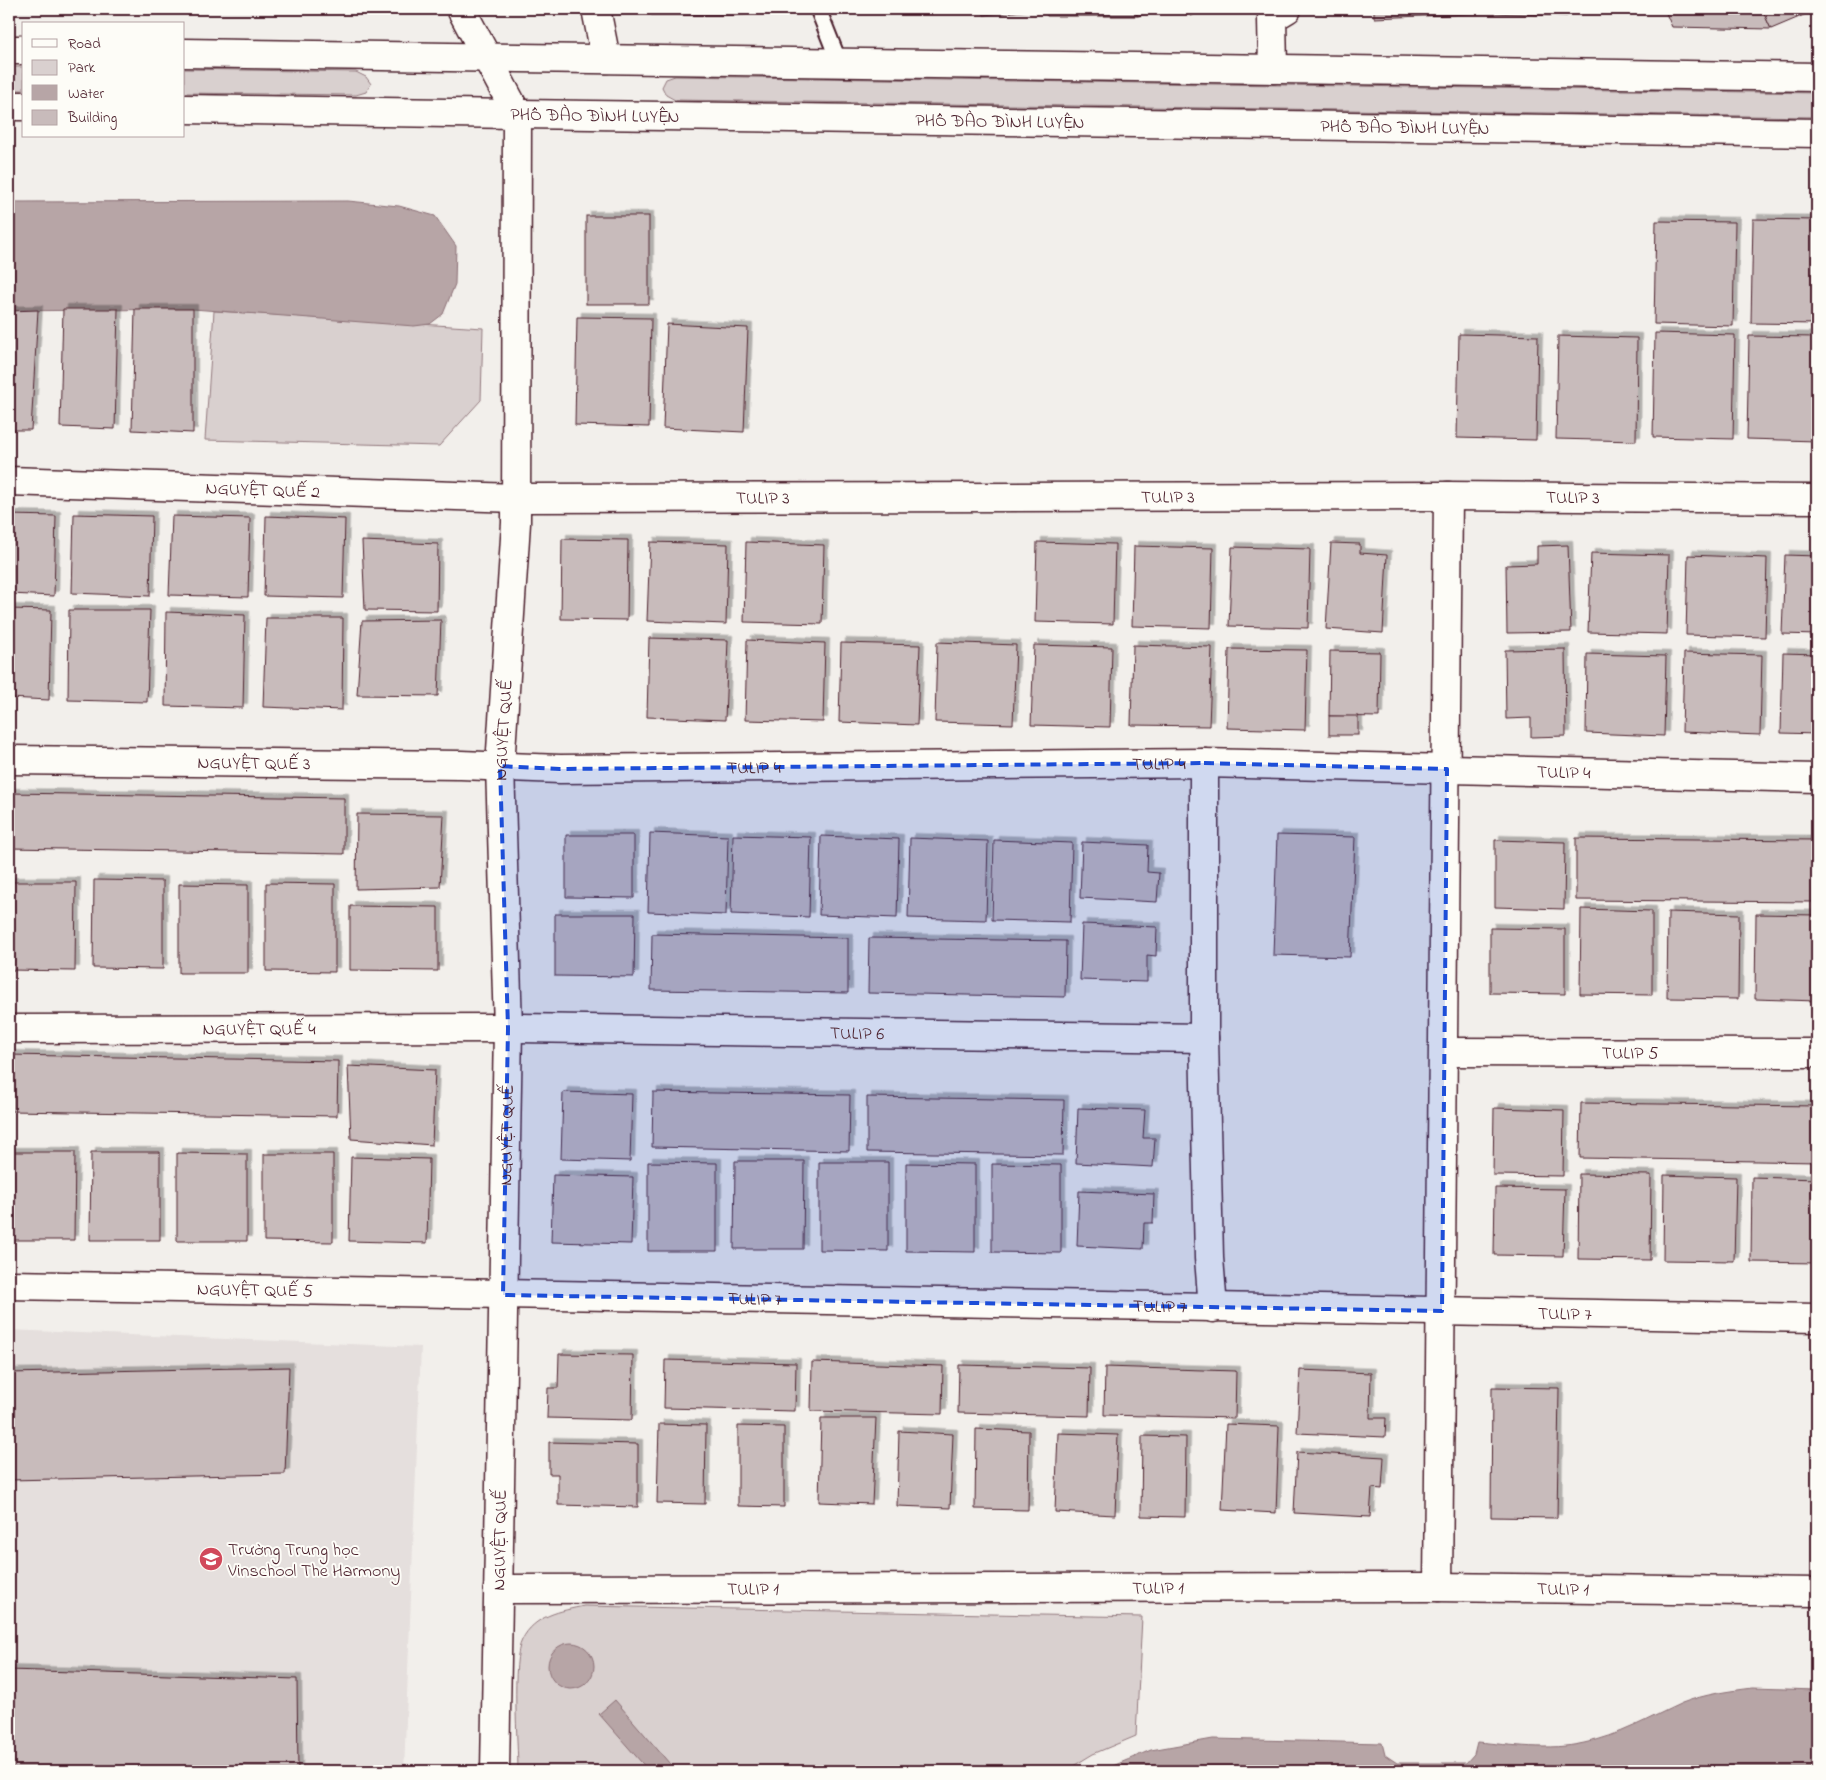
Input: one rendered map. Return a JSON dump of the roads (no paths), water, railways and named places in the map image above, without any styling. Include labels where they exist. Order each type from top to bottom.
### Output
[{"type":"street","points":[[461,9],[517,114]]},
{"type":"street","points":[[596,9],[606,59]]},
{"type":"street","points":[[1273,69],[1275,12]]},
{"type":"street","points":[[9,50],[22,50]]},
{"type":"street","points":[[185,53],[1817,77]]},
{"type":"street","points":[[9,106],[22,106]]},
{"type":"street","name":"PHỐ ĐÀO ĐÌNH LUYỆN","points":[[185,109],[1817,133]]},
{"type":"street","name":"NGUYỆT QUẾ","points":[[494,1771],[508,1028],[500,766],[516,498],[517,114]]},
{"type":"street","name":"NGUYỆT QUẾ 2","points":[[9,480],[516,498]]},
{"type":"street","points":[[1438,1586],[1447,769],[1448,496]]},
{"type":"street","name":"TULIP 3","points":[[516,498],[1448,496],[1817,499]]},
{"type":"street","name":"NGUYỆT QUẾ 3","points":[[9,760],[500,766]]},
{"type":"street","points":[[1204,763],[1204,1038],[1209,1258],[1213,1308]]},
{"type":"street","name":"TULIP 4","points":[[500,766],[560,769],[1204,763],[1817,778]]},
{"type":"street","name":"TULIP 6","points":[[508,1028],[1204,1038]]},
{"type":"street","name":"NGUYỆT QUẾ 4","points":[[9,1029],[508,1028]]},
{"type":"street","name":"TULIP 5","points":[[1444,1052],[1817,1053]]},
{"type":"street","name":"NGUYỆT QUẾ 5","points":[[9,1285],[503,1295]]},
{"type":"street","name":"TULIP 7","points":[[503,1295],[1817,1318]]},
{"type":"street","name":"TULIP 1","points":[[498,1589],[1438,1586],[1817,1592]]},
{"type":"lane","points":[[818,9],[839,62]]},
{"type":"water","points":[[348,201],[399,206],[435,216],[456,246],[455,284],[443,314],[430,324],[414,326],[193,309],[9,311],[9,202]]},
{"type":"water","points":[[567,1643],[575,1643],[584,1647],[590,1653],[594,1666],[590,1679],[584,1685],[575,1689],[567,1689],[558,1685],[552,1679],[548,1670],[548,1662],[552,1653],[558,1647]]},
{"type":"water","points":[[1753,1688],[1817,1690],[1817,1771],[1101,1771],[1151,1750],[1213,1739],[1382,1743],[1385,1755],[1397,1763],[1466,1763],[1474,1754],[1477,1742],[1544,1747],[1584,1743],[1622,1731],[1699,1697]]},
{"type":"water","points":[[615,1700],[676,1771],[649,1771],[599,1714]]},
{"type":"place","name":"Trường Trung học Vinschool The Harmony","points":[[211,1559]]}]
